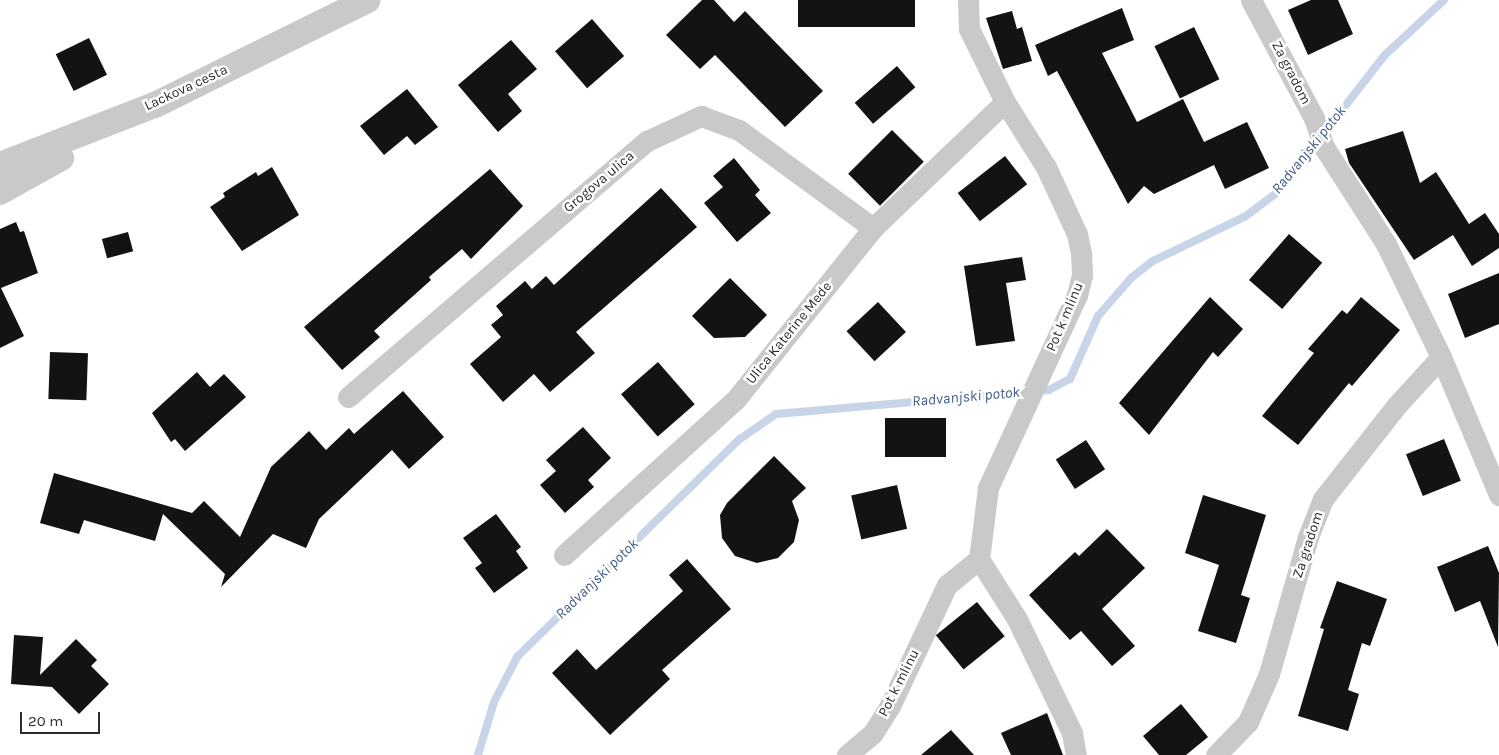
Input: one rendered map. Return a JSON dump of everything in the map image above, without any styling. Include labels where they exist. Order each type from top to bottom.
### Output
[{"type":"street","name":"Lackova cesta","points":[[0,165],[155,105],[367,0]]},
{"type":"street","name":"Pot k mlinu","points":[[847,755],[873,733],[890,706],[947,585],[979,559],[988,488],[1077,296],[1082,275],[1081,253],[1077,234],[1046,167],[1005,102],[969,30],[968,0]]},
{"type":"street","name":"Za gradom","points":[[1251,0],[1314,118],[1324,147],[1386,244],[1441,357],[1499,495]]},
{"type":"street","name":"Ulica Katerine Mede","points":[[564,555],[736,399],[874,228],[1005,102]]},
{"type":"street","points":[[0,192],[155,105]]},
{"type":"street","name":"Grogova ulica","points":[[348,396],[648,141],[701,116],[739,130],[874,228]]},
{"type":"street","name":"Za gradom","points":[[1216,755],[1248,722],[1269,674],[1308,537],[1324,499],[1397,405],[1441,357]]},
{"type":"street","points":[[979,559],[1017,619],[1072,733],[1076,755]]},
{"type":"building","points":[[702,0],[714,0],[734,22],[745,11],[823,91],[785,127],[715,55],[700,69],[666,35]]},
{"type":"building","points":[[798,0],[915,0],[915,27],[798,27]]},
{"type":"building","points":[[1311,0],[1338,0],[1353,34],[1308,55],[1288,10]]},
{"type":"building","points":[[1122,8],[1134,40],[1102,53],[1137,122],[1183,99],[1204,142],[1247,122],[1269,168],[1225,189],[1214,165],[1154,194],[1144,186],[1128,204],[1057,71],[1048,76],[1035,45]]},
{"type":"building","points":[[1012,11],[1017,29],[1022,27],[1032,61],[1003,69],[986,18]]},
{"type":"building","points":[[592,19],[624,56],[587,88],[555,51]]},
{"type":"building","points":[[1194,27],[1219,79],[1180,98],[1154,46]]},
{"type":"building","points":[[89,38],[107,75],[74,91],[56,54]]},
{"type":"building","points":[[511,40],[537,69],[508,94],[522,111],[498,132],[458,85]]},
{"type":"building","points":[[897,66],[915,87],[873,124],[855,103]]},
{"type":"building","points":[[407,89],[438,127],[415,145],[407,136],[384,155],[360,126]]},
{"type":"building","points":[[892,130],[924,162],[880,206],[848,174]]},
{"type":"building","points":[[1403,131],[1420,183],[1436,172],[1469,224],[1485,213],[1499,234],[1499,248],[1472,266],[1453,235],[1414,260],[1349,163],[1345,149]]},
{"type":"building","points":[[1005,156],[1027,184],[980,221],[958,193]]},
{"type":"building","points":[[734,158],[760,190],[755,195],[771,213],[737,242],[704,203],[723,187],[713,176]]},
{"type":"building","points":[[272,167],[299,215],[242,251],[210,207],[225,197],[223,193],[256,172],[258,176]]},
{"type":"building","points":[[490,169],[523,206],[471,259],[462,249],[429,277],[431,280],[374,331],[380,337],[342,370],[304,327]]},
{"type":"building","points":[[661,188],[697,227],[576,332],[595,353],[550,392],[534,374],[503,402],[470,364],[501,337],[491,325],[503,315],[496,306],[525,281],[532,289],[546,276],[554,285]]},
{"type":"building","points":[[16,222],[20,232],[24,231],[38,273],[1,288],[24,336],[0,348],[0,229]]},
{"type":"building","points":[[128,232],[133,251],[107,258],[102,239]]},
{"type":"building","points":[[1289,234],[1322,263],[1282,309],[1249,280]]},
{"type":"building","points":[[1022,257],[1026,280],[1006,283],[1015,341],[976,346],[964,266]]},
{"type":"building","points":[[1499,273],[1499,324],[1465,338],[1448,294]]},
{"type":"building","points":[[730,278],[767,315],[745,337],[714,338],[692,316]]},
{"type":"building","points":[[1210,297],[1243,329],[1218,357],[1213,352],[1149,435],[1119,403]]},
{"type":"building","points":[[1361,297],[1400,330],[1352,386],[1349,383],[1298,445],[1262,416],[1314,353],[1308,349],[1342,310],[1347,314]]},
{"type":"building","points":[[878,302],[906,332],[875,361],[847,331]]},
{"type":"building","points":[[50,352],[88,353],[86,400],[48,399]]},
{"type":"building","points":[[658,362],[695,404],[658,436],[621,394]]},
{"type":"building","points":[[197,372],[210,387],[224,374],[246,397],[185,451],[175,439],[171,442],[152,413]]},
{"type":"building","points":[[403,391],[444,437],[409,469],[392,450],[319,519],[306,548],[273,534],[221,587],[225,574],[163,514],[155,541],[84,520],[79,534],[40,523],[54,473],[192,513],[204,501],[240,537],[271,467],[309,431],[326,450],[349,428],[354,434]]},
{"type":"building","points":[[885,418],[946,418],[946,457],[885,457]]},
{"type":"building","points":[[583,427],[611,458],[588,480],[594,487],[565,513],[540,485],[556,471],[546,460]]},
{"type":"building","points":[[1444,439],[1461,481],[1423,496],[1406,454]]},
{"type":"building","points":[[1086,440],[1105,469],[1075,489],[1056,460]]},
{"type":"building","points":[[774,456],[806,488],[792,501],[799,520],[794,542],[778,558],[757,563],[735,556],[722,538],[720,515],[727,503]]},
{"type":"building","points":[[897,485],[907,529],[861,539],[851,496]]},
{"type":"building","points":[[1203,495],[1266,515],[1241,595],[1250,598],[1236,643],[1198,631],[1219,565],[1185,553]]},
{"type":"building","points":[[496,514],[521,547],[516,551],[528,568],[494,593],[475,568],[482,563],[463,538]]},
{"type":"building","points":[[1107,529],[1145,568],[1102,609],[1135,646],[1112,666],[1081,631],[1070,640],[1029,595],[1075,552],[1079,556]]},
{"type":"building","points":[[1488,546],[1499,573],[1498,647],[1480,601],[1455,612],[1437,567]]},
{"type":"building","points":[[687,559],[731,609],[662,670],[670,679],[610,735],[552,673],[577,649],[596,670],[683,591],[669,575]]},
{"type":"building","points":[[1337,581],[1387,599],[1370,646],[1362,643],[1348,690],[1359,694],[1348,731],[1298,716],[1324,629],[1320,628]]},
{"type":"building","points":[[977,602],[1005,636],[964,670],[936,635]]},
{"type":"building","points":[[14,635],[43,637],[40,675],[76,639],[97,660],[91,666],[109,684],[79,714],[52,687],[11,684]]},
{"type":"building","points":[[1181,704],[1208,737],[1186,755],[1159,755],[1143,736]]},
{"type":"building","points":[[1047,713],[1063,755],[1011,755],[1001,733]]},
{"type":"building","points":[[951,730],[974,755],[921,755]]},
{"type":"waterway","name":"Radvanjski potok","points":[[478,755],[494,702],[517,657],[740,439],[776,414],[1049,390],[1070,379],[1098,316],[1131,278],[1153,261],[1246,216],[1279,191],[1385,55],[1444,0]]}]
